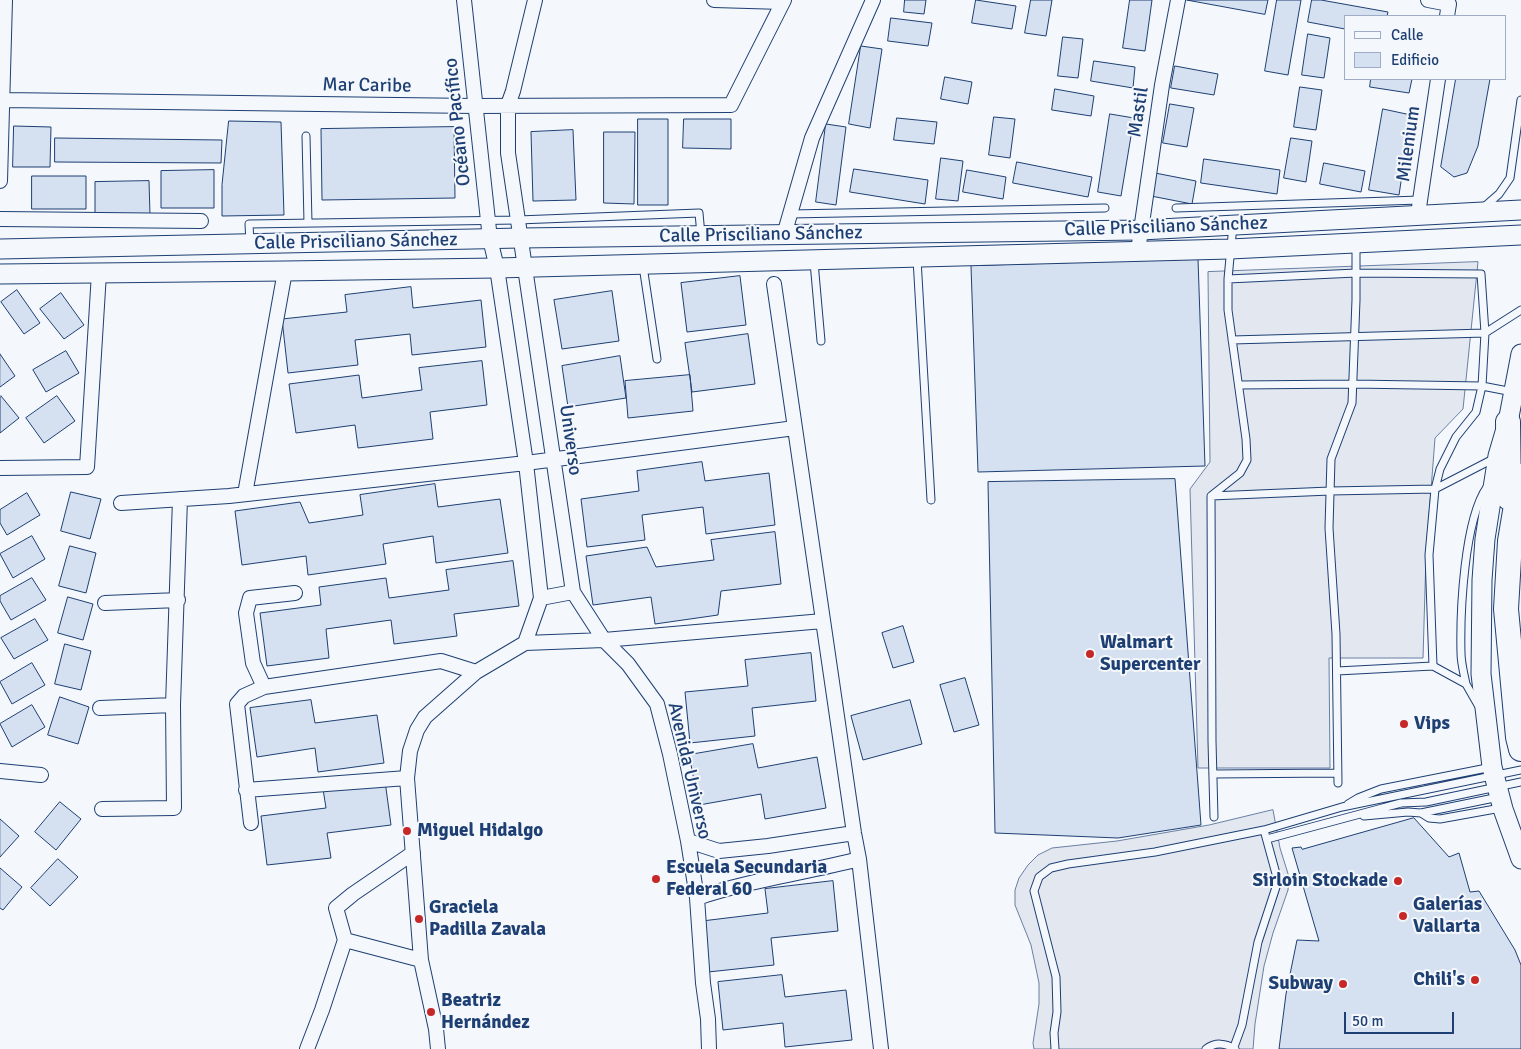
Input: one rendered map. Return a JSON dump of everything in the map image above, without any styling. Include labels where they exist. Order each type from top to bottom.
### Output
[{"type":"highway","points":[[1508,422],[1510,541],[1506,609],[1518,736],[1521,748]]},
{"type":"highway","points":[[1510,541],[1521,476]]},
{"type":"main road","name":"Calle Prisciliano Sánchez","points":[[0,249],[490,239],[519,229],[701,236],[1141,230],[1233,225],[1419,207],[1479,211],[1521,210]]},
{"type":"main road","name":"Calle Prisciliano Sánchez","points":[[0,274],[497,268],[1230,249],[1521,235]]},
{"type":"main road","points":[[1521,354],[1508,422],[1494,476],[1485,539],[1482,580],[1481,674],[1497,787],[1521,859]]},
{"type":"street","points":[[0,181],[5,0]]},
{"type":"street","name":"Océano Pacífico","points":[[464,0],[490,239]]},
{"type":"street","points":[[519,229],[508,153],[508,105],[535,0]]},
{"type":"street","points":[[714,0],[783,1]]},
{"type":"street","points":[[784,234],[812,138],[873,0]]},
{"type":"street","name":"Mastil","points":[[1138,251],[1162,85],[1178,0]]},
{"type":"street","points":[[1428,0],[1449,4],[1447,15]]},
{"type":"street","name":"Mar Caribe","points":[[3,100],[475,106],[731,105],[783,1]]},
{"type":"street","name":"Milenium","points":[[1419,207],[1438,80]]},
{"type":"street","points":[[0,219],[202,221]]},
{"type":"street","name":"Universo","points":[[519,229],[573,592],[604,640]]},
{"type":"street","points":[[490,239],[497,268],[526,463],[541,598],[525,644]]},
{"type":"street","points":[[245,494],[285,272]]},
{"type":"street","points":[[0,468],[86,467],[99,273]]},
{"type":"street","points":[[774,284],[859,859],[882,1049]]},
{"type":"street","points":[[122,503],[245,494],[526,463],[795,428]]},
{"type":"street","points":[[102,809],[174,808],[173,704],[180,499]]},
{"type":"street","points":[[541,598],[573,592]]},
{"type":"street","points":[[264,687],[253,664],[246,613],[250,598],[295,593]]},
{"type":"street","points":[[105,603],[178,600]]},
{"type":"street","points":[[438,1049],[436,1029],[421,960],[407,778],[408,762],[417,730],[425,718],[476,672],[525,644],[604,640],[823,621]]},
{"type":"street","name":"Avenida Universo","points":[[604,640],[628,664],[657,704],[670,754],[688,841],[697,898],[709,1049]]},
{"type":"street","points":[[251,824],[237,704],[244,696],[264,687],[441,661],[476,672]]},
{"type":"street","points":[[100,708],[173,704]]},
{"type":"street","points":[[0,771],[42,775]]},
{"type":"street","points":[[246,790],[407,778]]},
{"type":"street","points":[[688,841],[718,851],[768,846],[854,833]]},
{"type":"street","points":[[308,1049],[345,940],[336,908],[413,853]]},
{"type":"street","points":[[697,898],[756,881],[821,869],[859,859]]},
{"type":"street","points":[[345,940],[421,960]]},
{"type":"lane","points":[[1479,211],[1499,194],[1510,178],[1521,100]]},
{"type":"lane","points":[[306,136],[311,223],[315,243]]},
{"type":"lane","points":[[1176,208],[1419,207]]},
{"type":"lane","points":[[790,214],[1106,208]]},
{"type":"lane","points":[[250,244],[249,224],[488,220],[519,229]]},
{"type":"lane","points":[[1210,496],[1240,473],[1247,460],[1246,440],[1228,310],[1228,279],[1233,225]]},
{"type":"lane","points":[[1338,783],[1336,671],[1329,528],[1331,459],[1352,403],[1356,243]]},
{"type":"lane","points":[[916,256],[931,500]]},
{"type":"lane","points":[[814,259],[821,341]]},
{"type":"lane","points":[[643,264],[657,359]]},
{"type":"lane","points":[[1228,279],[1356,273],[1481,274],[1485,333],[1482,386],[1476,412],[1456,437],[1440,469],[1435,489],[1428,555],[1433,666]]},
{"type":"lane","points":[[1232,340],[1485,333],[1521,310]]},
{"type":"lane","points":[[1239,385],[1482,386],[1514,392]]},
{"type":"lane","points":[[1210,496],[1435,489],[1498,456]]},
{"type":"lane","points":[[1486,718],[1466,684],[1461,655],[1464,576],[1468,540],[1481,495],[1494,476]]},
{"type":"lane","points":[[1210,496],[1214,817]]},
{"type":"lane","points":[[1336,671],[1433,666],[1466,684]]},
{"type":"lane","points":[[1421,813],[1429,818],[1440,819],[1497,787],[1521,770]]},
{"type":"lane","points":[[1213,774],[1337,773]]},
{"type":"lane","points":[[1267,839],[1401,803],[1426,802],[1521,782]]},
{"type":"lane","points":[[1055,1049],[1056,977],[1034,891],[1039,877],[1050,868],[1155,852],[1264,830],[1342,807],[1381,789],[1497,787]]},
{"type":"lane","points":[[1346,817],[1408,812],[1421,813],[1497,787]]},
{"type":"lane","points":[[1206,1049],[1221,1043],[1235,1048],[1242,1025],[1258,942],[1278,881],[1264,830]]},
{"type":"shaded area","points":[[1478,262],[1463,409],[1435,438],[1426,555],[1423,658],[1329,658],[1330,768],[1198,768],[1190,489],[1210,462],[1208,272]]},
{"type":"shaded area","points":[[1273,810],[1280,848],[1289,877],[1288,890],[1264,966],[1253,1049],[1034,1049],[1033,1043],[1039,1004],[1039,983],[1031,945],[1015,905],[1015,890],[1019,878],[1038,855],[1052,848],[1117,841],[1209,825]]},
{"type":"building","points":[[905,0],[926,0],[924,14],[904,12]]},
{"type":"building","points":[[976,0],[1016,6],[1012,29],[972,23]]},
{"type":"building","points":[[1031,0],[1052,0],[1046,36],[1025,33]]},
{"type":"building","points":[[1130,0],[1152,0],[1145,51],[1123,48]]},
{"type":"building","points":[[1187,0],[1268,0],[1265,14]]},
{"type":"building","points":[[1277,0],[1301,0],[1288,75],[1265,71]]},
{"type":"building","points":[[1312,0],[1388,12],[1387,15],[1344,15],[1344,29],[1308,22]]},
{"type":"building","points":[[891,18],[932,23],[928,46],[888,41]]},
{"type":"building","points":[[1308,34],[1330,38],[1324,78],[1302,75]]},
{"type":"building","points":[[1063,37],[1083,39],[1078,78],[1058,76]]},
{"type":"building","points":[[861,46],[882,49],[870,128],[849,124]]},
{"type":"building","points":[[1094,61],[1135,67],[1133,88],[1091,81]]},
{"type":"building","points":[[1175,66],[1218,74],[1214,95],[1171,88]]},
{"type":"building","points":[[945,77],[972,82],[968,104],[941,99]]},
{"type":"building","points":[[1371,80],[1412,80],[1409,93],[1370,87]]},
{"type":"building","points":[[1456,80],[1490,80],[1478,146],[1467,173],[1454,177],[1441,167]]},
{"type":"building","points":[[1300,87],[1322,90],[1316,130],[1294,127]]},
{"type":"building","points":[[1055,89],[1094,96],[1091,116],[1052,110]]},
{"type":"building","points":[[1170,104],[1194,108],[1187,147],[1163,143]]},
{"type":"building","points":[[1383,109],[1411,115],[1399,195],[1369,190]]},
{"type":"building","points":[[1110,114],[1134,118],[1121,196],[1098,192]]},
{"type":"building","points":[[994,117],[1015,119],[1010,158],[989,155]]},
{"type":"building","points":[[897,118],[937,122],[934,144],[894,140]]},
{"type":"building","points":[[638,119],[668,119],[668,205],[638,205]]},
{"type":"building","points":[[684,119],[731,119],[731,149],[683,148]]},
{"type":"building","points":[[229,121],[281,122],[284,215],[222,216],[222,185]]},
{"type":"building","points":[[826,124],[846,127],[836,205],[816,202]]},
{"type":"building","points":[[14,126],[51,127],[50,167],[13,167]]},
{"type":"building","points":[[454,127],[455,198],[322,200],[321,129]]},
{"type":"building","points":[[573,130],[576,200],[533,201],[531,132]]},
{"type":"building","points":[[604,132],[635,132],[634,204],[604,203]]},
{"type":"building","points":[[55,138],[222,140],[221,163],[55,162]]},
{"type":"building","points":[[1291,138],[1312,141],[1306,182],[1284,178]]},
{"type":"building","points":[[941,158],[963,161],[958,201],[936,199]]},
{"type":"building","points":[[1204,159],[1280,170],[1277,194],[1201,183]]},
{"type":"building","points":[[1017,162],[1092,177],[1088,197],[1013,183]]},
{"type":"building","points":[[1324,163],[1365,171],[1361,192],[1320,184]]},
{"type":"building","points":[[854,169],[928,180],[925,204],[850,192]]},
{"type":"building","points":[[214,170],[214,208],[161,208],[161,171]]},
{"type":"building","points":[[967,170],[1006,177],[1003,199],[963,192]]},
{"type":"building","points":[[1155,173],[1196,181],[1192,204],[1151,196]]},
{"type":"building","points":[[32,176],[86,176],[86,209],[32,209]]},
{"type":"building","points":[[149,181],[150,215],[95,215],[95,182]]},
{"type":"building","points":[[1198,259],[1205,466],[978,472],[971,266]]},
{"type":"building","points":[[740,276],[746,325],[687,332],[681,283]]},
{"type":"building","points":[[411,287],[413,308],[481,300],[486,347],[412,355],[410,334],[355,340],[358,365],[288,373],[282,319],[347,312],[345,295]]},
{"type":"building","points":[[17,290],[40,323],[24,334],[1,302]]},
{"type":"building","points":[[612,291],[619,341],[562,349],[554,300]]},
{"type":"building","points":[[61,293],[84,325],[64,339],[40,309]]},
{"type":"building","points":[[748,334],[755,384],[692,392],[685,343]]},
{"type":"building","points":[[66,351],[79,373],[46,392],[33,370]]},
{"type":"building","points":[[0,354],[15,376],[0,387]]},
{"type":"building","points":[[620,356],[626,398],[568,407],[562,366]]},
{"type":"building","points":[[482,361],[487,405],[430,412],[433,439],[358,448],[355,425],[296,433],[289,384],[359,375],[362,398],[422,390],[419,368]]},
{"type":"building","points":[[690,375],[693,411],[628,418],[625,381]]},
{"type":"building","points":[[57,396],[75,421],[44,443],[26,418]]},
{"type":"building","points":[[0,397],[19,418],[0,433]]},
{"type":"building","points":[[702,462],[705,481],[769,473],[775,525],[706,534],[703,507],[642,515],[645,540],[587,547],[581,499],[639,491],[637,471]]},
{"type":"building","name":"Walmart Supercenter","points":[[1175,479],[1201,825],[1118,838],[995,833],[988,482]]},
{"type":"building","points":[[435,484],[438,507],[500,499],[508,553],[436,563],[433,536],[383,544],[386,564],[308,575],[306,556],[242,565],[235,511],[300,502],[309,523],[363,515],[360,495]]},
{"type":"building","points":[[71,492],[101,499],[90,539],[61,531]]},
{"type":"building","points":[[27,493],[40,515],[7,535],[0,523],[0,510]]},
{"type":"building","points":[[775,532],[781,584],[721,591],[718,615],[655,624],[651,597],[593,605],[586,556],[647,547],[656,567],[714,560],[711,540]]},
{"type":"building","points":[[32,536],[45,559],[13,578],[0,554]]},
{"type":"building","points":[[70,546],[96,553],[86,593],[59,586]]},
{"type":"building","points":[[513,561],[519,606],[454,614],[457,636],[394,644],[391,620],[326,629],[329,658],[267,666],[260,613],[321,605],[319,587],[386,578],[389,598],[449,590],[446,570]]},
{"type":"building","points":[[32,578],[46,600],[11,620],[0,601],[0,596]]},
{"type":"building","points":[[68,597],[93,604],[83,640],[58,633]]},
{"type":"building","points":[[35,619],[48,640],[14,659],[1,638]]},
{"type":"building","points":[[903,626],[914,662],[893,668],[882,633]]},
{"type":"building","points":[[65,644],[91,651],[81,690],[55,684]]},
{"type":"building","points":[[811,653],[816,701],[752,708],[755,736],[690,743],[685,692],[748,686],[745,660]]},
{"type":"building","points":[[32,663],[45,685],[12,704],[0,682]]},
{"type":"building","points":[[965,678],[979,725],[954,732],[940,685]]},
{"type":"building","points":[[60,697],[89,707],[78,744],[48,735]]},
{"type":"building","points":[[311,700],[315,723],[377,715],[384,763],[318,772],[315,748],[257,757],[250,708]]},
{"type":"building","points":[[910,700],[922,744],[863,760],[851,716]]},
{"type":"building","points":[[32,705],[45,727],[12,747],[0,724]]},
{"type":"building","points":[[753,744],[758,768],[817,757],[826,808],[765,819],[761,794],[699,805],[689,755]]},
{"type":"building","points":[[385,781],[391,825],[327,833],[331,858],[267,865],[261,816],[326,808],[323,789]]},
{"type":"building","points":[[60,802],[81,819],[56,850],[35,832]]},
{"type":"building","name":"Galerías Vallarta","points":[[1414,818],[1449,857],[1459,853],[1470,892],[1479,891],[1515,950],[1521,965],[1521,1049],[1279,1049],[1286,994],[1297,940],[1319,941],[1292,848],[1301,847],[1302,849]]},
{"type":"building","points":[[0,819],[19,836],[0,857]]},
{"type":"building","points":[[58,859],[78,877],[50,906],[31,888]]},
{"type":"building","points":[[0,868],[22,887],[3,910],[0,908]]},
{"type":"building","points":[[833,881],[838,931],[771,938],[774,965],[708,972],[702,921],[768,913],[765,889]]},
{"type":"building","points":[[782,975],[785,997],[846,990],[852,1040],[785,1047],[783,1023],[723,1030],[718,982]]},
{"type":"place","name":"Walmart Supercenter","points":[[1090,654]]},
{"type":"place","name":"Vips","points":[[1404,724]]},
{"type":"place","name":"Miguel Hidalgo","points":[[407,831]]},
{"type":"place","name":"Escuela Secundaria Federal 60","points":[[656,879]]},
{"type":"place","name":"Sirloin Stockade","points":[[1398,881]]},
{"type":"place","name":"Galerías Vallarta","points":[[1403,916]]},
{"type":"place","name":"Graciela Padilla Zavala","points":[[419,919]]},
{"type":"place","name":"Chili's","points":[[1475,980]]},
{"type":"place","name":"Subway","points":[[1343,984]]},
{"type":"place","name":"Beatriz Hernández","points":[[431,1012]]}]
